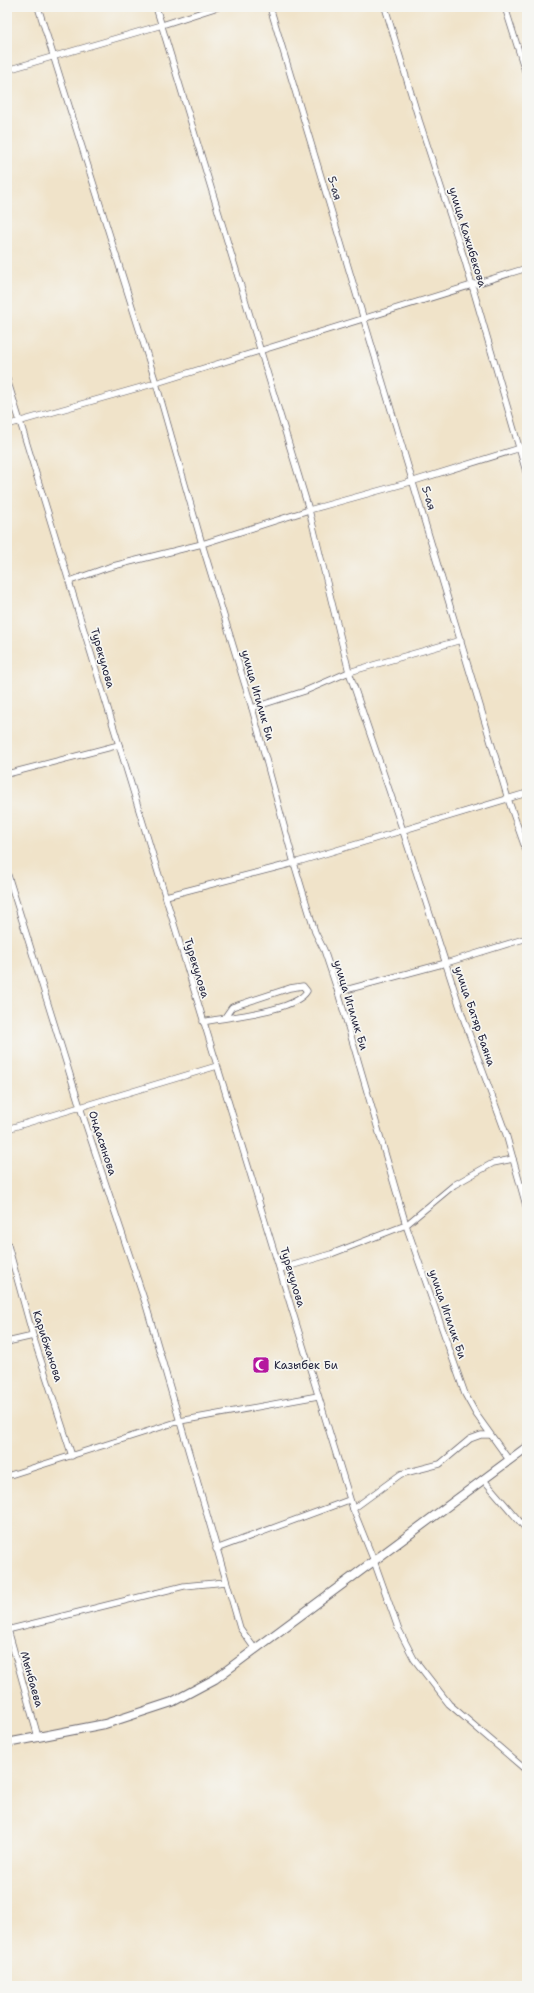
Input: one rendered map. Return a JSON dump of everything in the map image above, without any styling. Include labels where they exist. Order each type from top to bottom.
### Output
[{"type":"main road","points":[[7,1742],[105,1724],[172,1702],[215,1679],[527,1447]]},
{"type":"street","name":"улица Игилик Би","points":[[38,7],[52,57],[156,383],[202,544],[252,708],[294,863],[315,932],[324,950],[338,992],[406,1225],[465,1394],[490,1435],[509,1460]]},
{"type":"street","name":"улица Батяр Баяна","points":[[156,7],[262,350],[309,510],[349,672],[403,831],[464,1020],[506,1134],[527,1208]]},
{"type":"street","points":[[7,70],[162,25],[218,7]]},
{"type":"street","name":"5-ая","points":[[270,7],[414,481],[508,799],[527,852]]},
{"type":"street","name":"улица Кажибекова","points":[[385,7],[419,120],[454,224],[527,475]]},
{"type":"street","points":[[505,7],[527,77]]},
{"type":"street","points":[[7,425],[156,383],[527,268]]},
{"type":"street","name":"Турекулова","points":[[7,378],[166,896],[203,1022],[280,1268],[349,1500],[374,1561],[398,1628],[414,1659],[449,1704],[527,1771]]},
{"type":"street","points":[[70,581],[110,567],[202,544],[309,510],[414,481],[527,446]]},
{"type":"street","points":[[252,708],[305,691],[349,672],[461,640]]},
{"type":"street","points":[[7,774],[120,745]]},
{"type":"street","points":[[166,896],[294,863],[527,793]]},
{"type":"street","name":"Ондасынова","points":[[7,872],[80,1107],[146,1305],[240,1628],[255,1649]]},
{"type":"street","points":[[338,992],[446,963],[527,938]]},
{"type":"street","points":[[203,1022],[225,1017],[236,1018],[278,1008],[298,1000],[307,991],[303,986],[290,988],[232,1007],[225,1017]]},
{"type":"street","points":[[7,1129],[217,1066]]},
{"type":"street","points":[[280,1268],[330,1254],[406,1225],[454,1185],[493,1163],[513,1159]]},
{"type":"street","name":"Карибжанова","points":[[7,1242],[33,1336],[72,1456]]},
{"type":"street","points":[[7,1342],[33,1336]]},
{"type":"street","points":[[7,1476],[180,1421],[318,1396]]},
{"type":"street","points":[[353,1509],[401,1474],[440,1464],[475,1436],[490,1435]]},
{"type":"street","points":[[483,1479],[527,1530]]},
{"type":"street","points":[[216,1549],[349,1500]]},
{"type":"street","points":[[7,1629],[184,1586],[226,1582]]},
{"type":"street","name":"Мынбаева","points":[[7,1629],[38,1737]]},
{"type":"place","name":"Казыбек Би","points":[[261,1365]]}]
